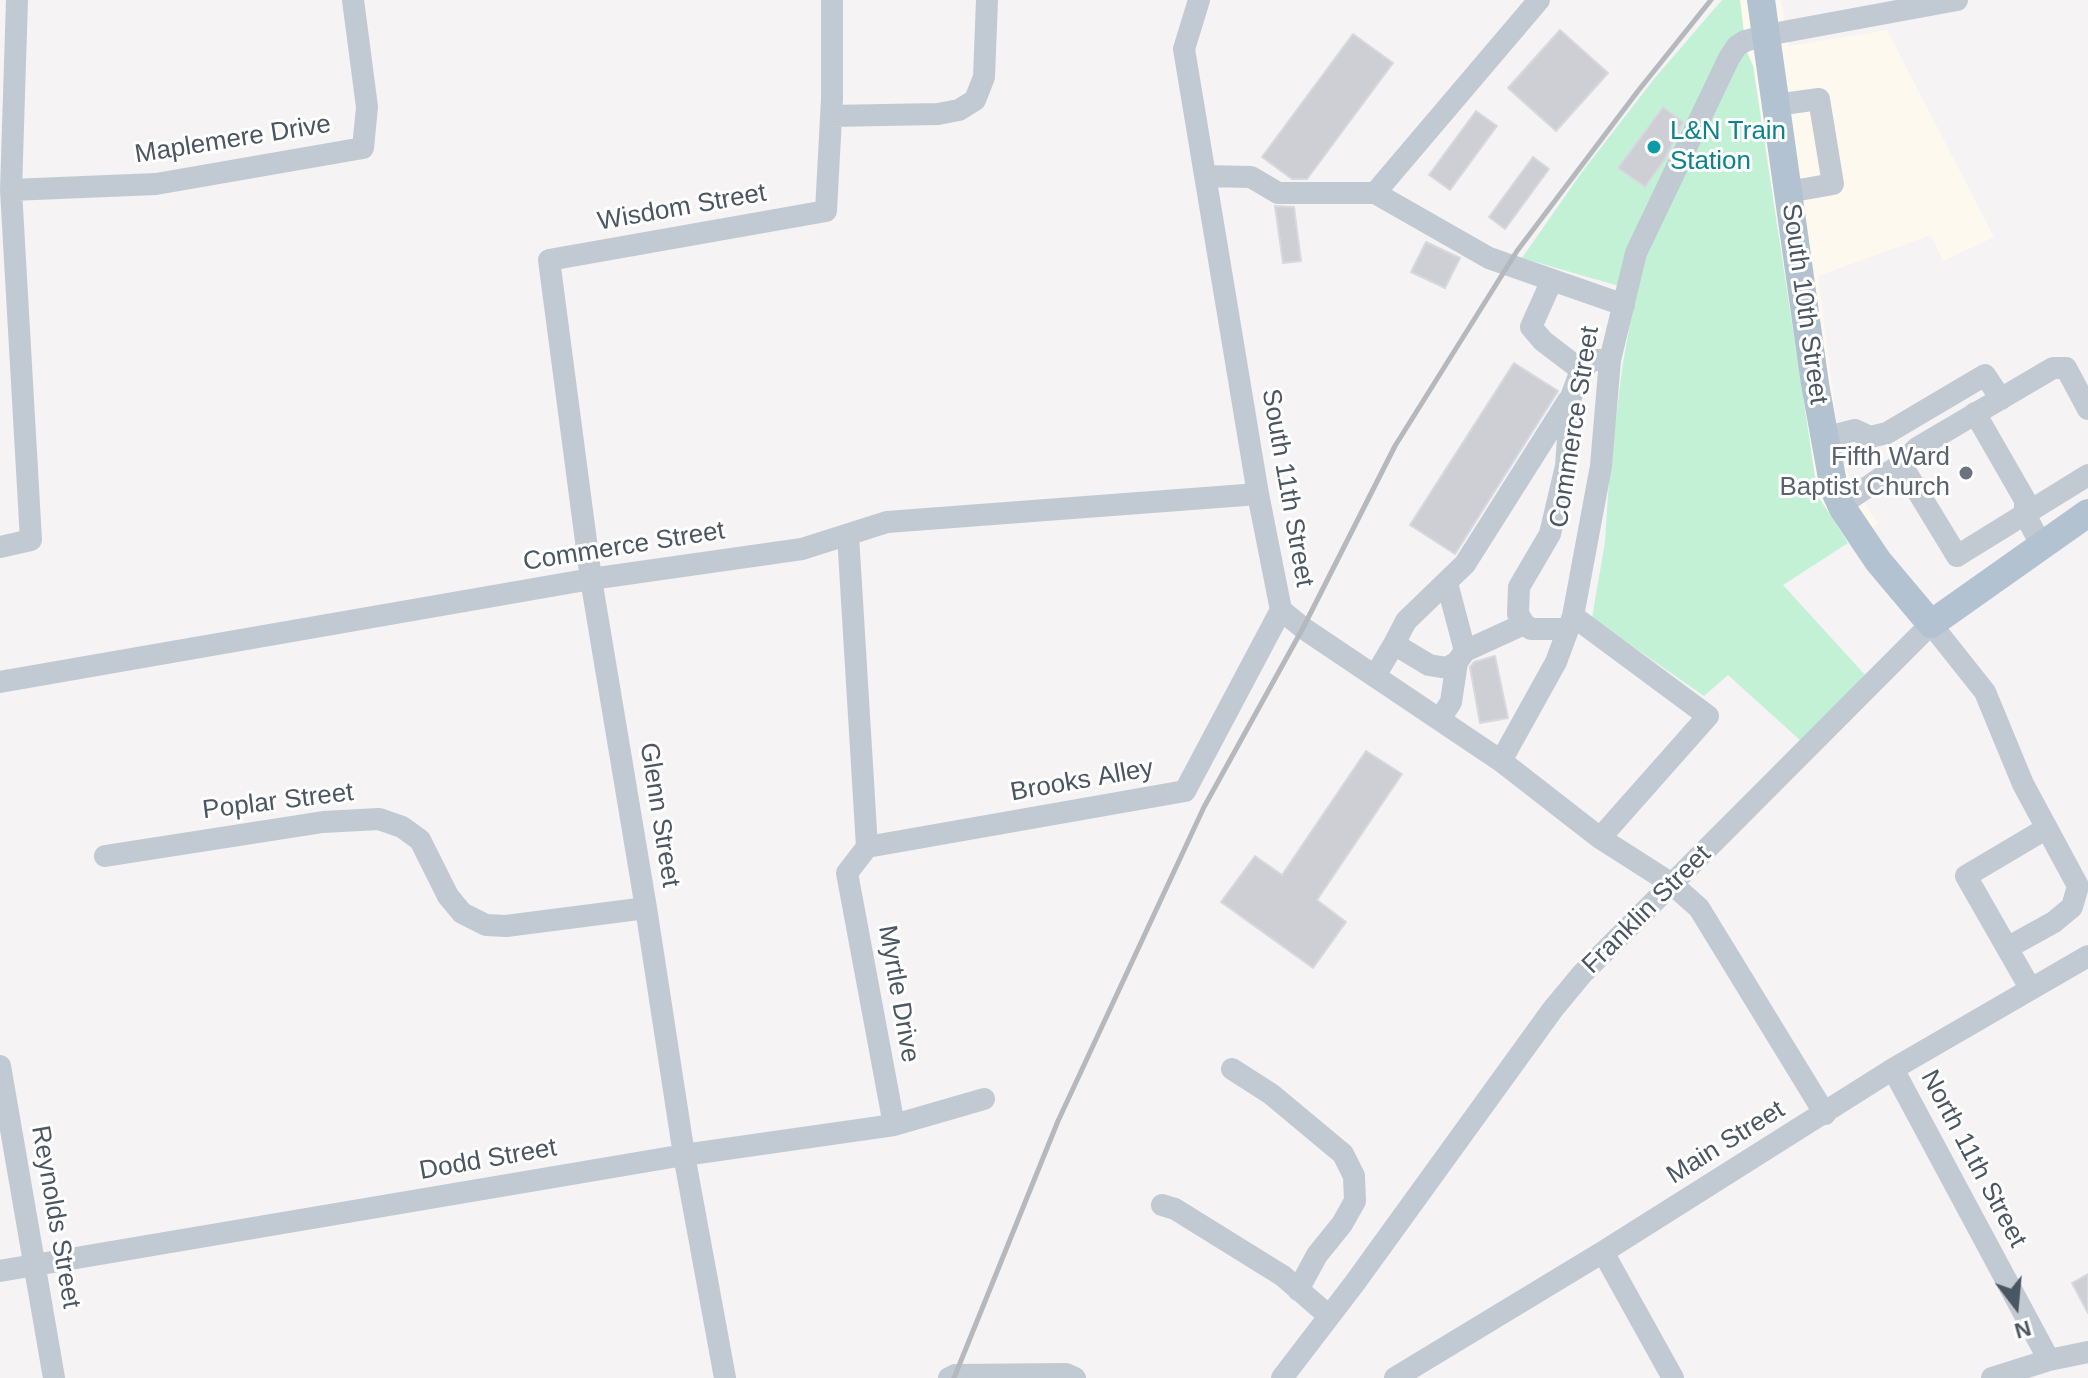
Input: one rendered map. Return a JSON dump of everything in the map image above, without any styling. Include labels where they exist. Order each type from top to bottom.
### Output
[{"type":"main road","name":"South 10th Street","points":[[1761,0],[1834,489],[1878,561],[1931,624]]},
{"type":"main road","name":"Franklin Street","points":[[1931,624],[2088,513]]},
{"type":"street","points":[[0,547],[31,540],[11,190],[17,0]]},
{"type":"street","name":"Maplemere Drive","points":[[11,190],[156,184],[363,148],[367,107],[353,0]]},
{"type":"street","points":[[832,0],[831,116],[938,114],[959,110],[975,100],[984,77],[987,0]]},
{"type":"street","name":"South 11th Street","points":[[1199,0],[1184,49],[1258,494],[1281,610],[1501,761],[1600,838],[1672,884]]},
{"type":"street","points":[[1375,193],[1539,0]]},
{"type":"street","name":"Commerce Street","points":[[1501,761],[1556,662],[1570,622],[1601,466],[1610,360],[1636,253],[1729,58],[1745,41],[1767,35],[1957,0]]},
{"type":"street","points":[[1776,105],[1819,99],[1833,184],[1788,192]]},
{"type":"street","name":"Wisdom Street","points":[[549,260],[826,211],[831,116]]},
{"type":"street","points":[[1205,176],[1251,177],[1278,193],[1375,193],[1489,258],[1624,305]]},
{"type":"street","name":"Glenn Street","points":[[549,260],[591,579],[684,1155],[725,1378]]},
{"type":"street","points":[[1552,280],[1531,327],[1543,341],[1581,370]]},
{"type":"street","points":[[1375,676],[1406,621],[1465,564],[1571,397],[1581,370],[1592,360],[1610,360]]},
{"type":"street","points":[[1841,505],[1901,464],[1917,448],[2053,368],[2066,368],[2088,409]]},
{"type":"street","points":[[1824,438],[1855,430],[1870,437],[1887,433],[1985,375],[2001,399]]},
{"type":"street","points":[[1571,397],[1566,466],[1550,534],[1519,587],[1518,614],[1531,629],[1570,622],[1708,716],[1600,838]]},
{"type":"street","points":[[1975,413],[2025,500],[2025,514],[2041,545]]},
{"type":"street","points":[[1901,464],[1957,556],[2088,475]]},
{"type":"street","name":"Commerce Street","points":[[0,682],[591,579],[802,549],[887,522],[1258,494]]},
{"type":"street","points":[[848,535],[867,847]]},
{"type":"street","points":[[1440,719],[1451,702],[1461,656],[1447,583]]},
{"type":"street","name":"Brooks Alley","points":[[867,847],[1185,791],[1281,610]]},
{"type":"street","points":[[1394,644],[1429,665],[1447,668],[1461,656],[1524,624]]},
{"type":"street","points":[[1931,624],[1985,692],[2023,784],[2078,886],[2072,907],[2054,922],[2007,948]]},
{"type":"street","name":"Franklin Street","points":[[1282,1378],[1553,1009],[1582,974],[1931,624]]},
{"type":"street","name":"Poplar Street","points":[[105,856],[323,822],[379,819],[402,827],[420,840],[448,896],[462,913],[486,925],[506,926],[646,908]]},
{"type":"street","points":[[2030,988],[1966,876],[2047,828]]},
{"type":"street","name":"Myrtle Drive","points":[[867,847],[847,873],[894,1125]]},
{"type":"street","points":[[1672,884],[1699,908],[1825,1114]]},
{"type":"street","name":"Main Street","points":[[1395,1378],[1603,1252],[1893,1069],[2088,956]]},
{"type":"street","name":"Reynolds Street","points":[[0,1066],[54,1378]]},
{"type":"street","points":[[1232,1069],[1271,1094],[1343,1154],[1354,1176],[1355,1201],[1342,1224],[1317,1255],[1298,1290]]},
{"type":"street","name":"North 11th Street","points":[[1893,1069],[2049,1360]]},
{"type":"street","name":"Dodd Street","points":[[0,1271],[684,1155],[894,1125],[984,1099]]},
{"type":"street","points":[[1162,1205],[1175,1209],[1283,1276],[1329,1316]]},
{"type":"street","points":[[1603,1252],[1673,1378]]},
{"type":"street","points":[[1992,1378],[2049,1360],[2088,1352]]},
{"type":"street","points":[[949,1378],[955,1375],[1066,1374],[1075,1378]]},
{"type":"shaded area","points":[[1740,0],[1781,0],[1789,46],[1887,30],[1994,237],[1943,261],[1931,235],[1818,276],[1844,461],[1851,482],[1878,524],[1848,543],[1818,496],[1754,66],[1746,50]]},
{"type":"green space","points":[[1722,0],[1740,0],[1746,50],[1753,66],[1818,496],[1848,543],[1783,585],[1866,676],[1801,741],[1728,675],[1704,696],[1592,618],[1605,542],[1610,464],[1623,363],[1636,291],[1522,258],[1582,172],[1654,79]]},
{"type":"building","points":[[1560,30],[1608,73],[1556,131],[1508,88]]},
{"type":"building","points":[[1353,34],[1393,63],[1307,179],[1292,179],[1262,157]]},
{"type":"building","name":"L&N Train Station","points":[[1663,107],[1683,122],[1665,159],[1645,187],[1618,168]]},
{"type":"building","points":[[1476,111],[1497,126],[1450,190],[1429,175]]},
{"type":"building","points":[[1533,157],[1549,169],[1505,229],[1489,217]]},
{"type":"building","points":[[1275,206],[1294,207],[1301,261],[1283,263]]},
{"type":"building","points":[[1426,242],[1460,258],[1445,288],[1411,272]]},
{"type":"building","points":[[1514,363],[1558,391],[1455,554],[1410,525]]},
{"type":"building","points":[[1495,656],[1508,718],[1480,723],[1470,667],[1474,662]]},
{"type":"building","points":[[1366,751],[1402,774],[1317,900],[1346,922],[1313,968],[1221,902],[1255,856],[1282,875]]},
{"type":"building","points":[[2088,1274],[2088,1313],[2072,1283]]},
{"type":"railway","points":[[954,1378],[1058,1121],[1204,807],[1303,628],[1395,446],[1517,251],[1711,0]]},
{"type":"place","name":"L&N Train Station","points":[[1654,147]]},
{"type":"place","name":"Fifth Ward Baptist Church","points":[[1966,473]]}]
